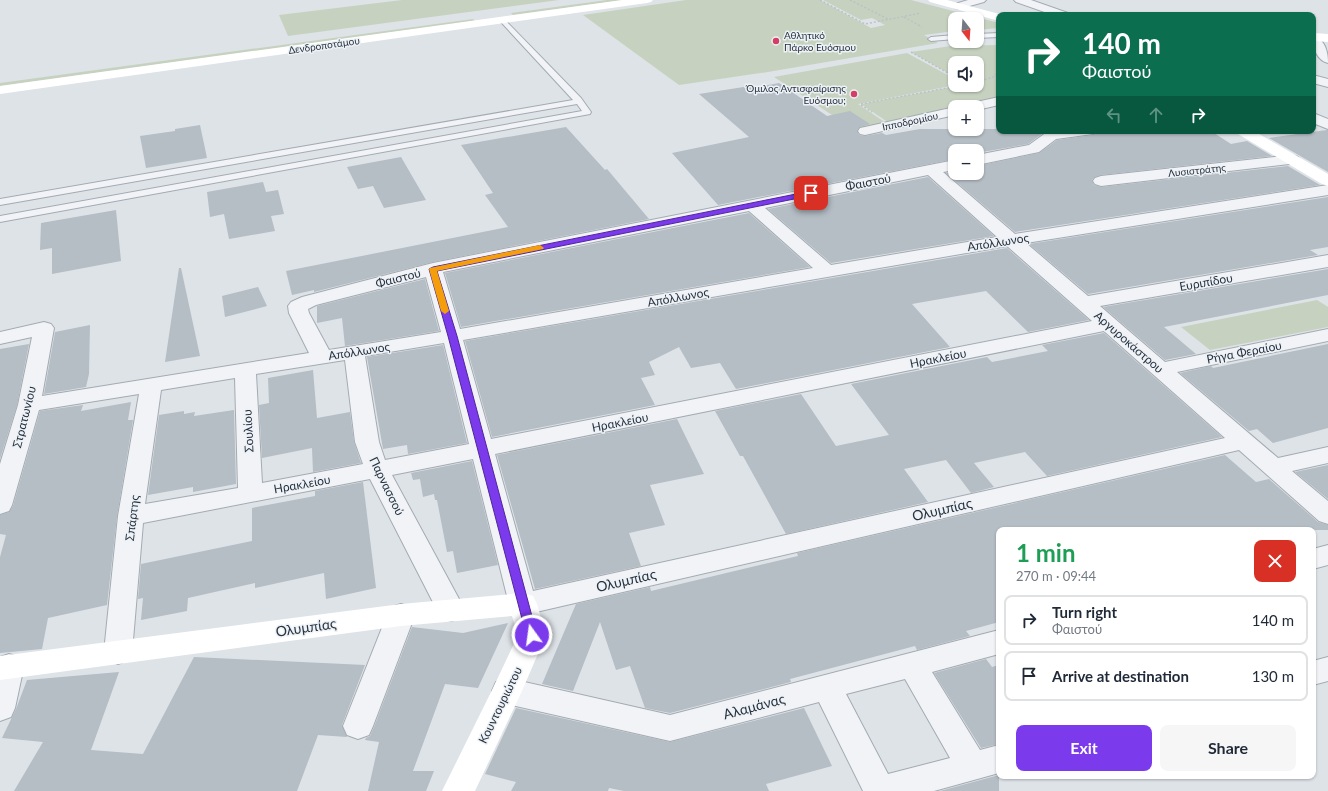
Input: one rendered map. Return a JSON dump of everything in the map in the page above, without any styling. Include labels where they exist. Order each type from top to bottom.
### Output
[{"type":"main road","name":"Δενδροποτάμου","points":[[0,90],[498,17],[587,0]]},
{"type":"main road","name":"Δενδροποτάμου","points":[[0,80],[498,17],[647,0]]},
{"type":"main road","points":[[934,0],[959,3],[997,12]]},
{"type":"main road","points":[[959,3],[996,16]]},
{"type":"main road","points":[[1316,39],[1328,38]]},
{"type":"main road","points":[[1248,134],[1328,181]]},
{"type":"main road","name":"Ολυμπίας","points":[[5,667],[401,615],[523,604]]},
{"type":"main road","name":"Κουντουριώτου","points":[[458,791],[507,691],[532,635],[523,604]]},
{"type":"street","points":[[959,3],[980,0]]},
{"type":"street","points":[[1020,0],[1055,12]]},
{"type":"street","points":[[1316,43],[1328,59]]},
{"type":"street","points":[[1316,80],[1328,83]]},
{"type":"street","points":[[984,104],[996,102]]},
{"type":"street","name":"Ιπποδρομίου","points":[[865,131],[948,113]]},
{"type":"street","points":[[1316,119],[1328,125]]},
{"type":"street","points":[[984,159],[1034,149],[1052,135],[1061,134]]},
{"type":"street","name":"Λυσιστράτης","points":[[1101,180],[1292,160]]},
{"type":"street","name":"Φαιστού","points":[[322,357],[299,313],[298,306],[309,301],[433,269],[948,166]]},
{"type":"street","name":"Αργυροκάστρου","points":[[931,170],[1328,515]]},
{"type":"street","name":"Απόλλωνος","points":[[29,405],[452,336],[1011,240],[1328,190]]},
{"type":"street","points":[[752,205],[827,271]]},
{"type":"street","name":"Ευριπίδου","points":[[1084,303],[1328,261]]},
{"type":"street","name":"Κουντουριώτου","points":[[433,269],[523,604]]},
{"type":"street","name":"Ηρακλείου","points":[[131,516],[482,450],[1108,324]]},
{"type":"street","name":"Στρατωνίου","points":[[0,338],[44,328],[29,405],[0,505]]},
{"type":"street","name":"Ρήγα Φεραίου","points":[[1160,369],[1328,335]]},
{"type":"street","name":"Παρνασσού","points":[[354,352],[367,442],[377,470],[451,610]]},
{"type":"street","name":"Σουλίου","points":[[245,369],[250,494]]},
{"type":"street","name":"Σπάρτης","points":[[118,652],[131,516],[151,384]]},
{"type":"street","name":"Ολυμπίας","points":[[523,604],[1243,442]]},
{"type":"street","points":[[1273,467],[1328,455]]},
{"type":"street","points":[[1316,558],[1328,555]]},
{"type":"street","points":[[358,726],[401,615]]},
{"type":"street","name":"Αλαμάνας","points":[[507,691],[670,728],[996,643]]},
{"type":"street","points":[[827,687],[880,791],[986,763],[912,665]]},
{"type":"street","points":[[0,708],[5,667]]},
{"type":"street","points":[[1316,673],[1328,669]]},
{"type":"lane","points":[[0,220],[587,112],[498,17]]},
{"type":"lane","points":[[984,36],[996,35]]},
{"type":"lane","points":[[931,39],[948,38]]},
{"type":"lane","points":[[0,202],[578,101]]},
{"type":"path","points":[[820,0],[866,24],[959,3]]},
{"type":"path","points":[[850,0],[889,19]]},
{"type":"path","points":[[911,52],[948,73]]},
{"type":"path","points":[[984,79],[996,74]]},
{"type":"path","points":[[861,104],[948,88]]},
{"type":"green space","points":[[402,0],[559,0],[288,36],[279,15]]},
{"type":"green space","points":[[607,0],[624,0],[513,15],[511,13]]},
{"type":"green space","name":"Αθλητικό Πάρκο Ευόσμου","points":[[686,0],[820,0],[871,28],[885,25],[872,18],[861,20],[823,0],[911,0],[957,12],[948,12],[948,32],[924,35],[938,43],[768,72],[679,85],[583,15]]},
{"type":"green space","points":[[473,19],[475,21],[0,86],[0,83]]},
{"type":"green space","name":"Αθλητικό Πάρκο Ευόσμου","points":[[984,19],[996,22],[996,28],[984,29]]},
{"type":"green space","points":[[984,45],[996,45],[996,102],[984,104],[984,100],[948,100],[948,109],[892,125],[861,104],[948,88],[948,92],[984,92],[984,56],[948,56],[948,73],[911,52],[948,46],[948,48],[984,48]]},
{"type":"green space","name":"Αθλητικό Πάρκο Ευόσμου","points":[[907,53],[948,75],[948,87],[858,104],[889,125],[858,132],[774,77]]},
{"type":"green space","points":[[1317,300],[1328,307],[1328,327],[1210,350],[1181,327]]},
{"type":"building","points":[[779,83],[827,116],[850,111],[870,124],[860,127],[857,130],[859,135],[865,136],[882,133],[886,135],[920,129],[948,129],[948,136],[984,136],[984,129],[996,129],[996,134],[1042,134],[1028,144],[984,152],[984,144],[948,144],[948,160],[718,205],[672,153],[749,137],[699,94],[750,86],[753,88]]},
{"type":"building","points":[[200,125],[207,158],[146,168],[140,136],[175,131],[175,129]]},
{"type":"building","points":[[566,127],[605,170],[607,169],[649,219],[433,262],[314,292],[314,290],[292,295],[286,271],[508,227],[485,195],[493,193],[461,145]]},
{"type":"building","points":[[1328,130],[1328,172],[1269,138],[1298,134],[1316,134],[1316,132]]},
{"type":"building","points":[[1094,134],[1216,134],[1231,144],[1247,141],[1272,156],[1101,175],[1092,180],[1094,185],[1101,187],[1288,166],[1320,185],[1015,232],[954,180],[984,180],[984,165],[1039,153],[1057,140]]},
{"type":"building","points":[[401,157],[426,200],[384,208],[373,186],[358,189],[347,167]]},
{"type":"building","points":[[928,177],[994,236],[831,263],[768,209]]},
{"type":"building","points":[[263,182],[266,192],[278,190],[284,214],[271,216],[275,231],[229,239],[224,214],[210,217],[207,192]]},
{"type":"building","points":[[1328,197],[1328,247],[1310,250],[1318,255],[1088,294],[1029,244]]},
{"type":"building","points":[[116,210],[121,261],[52,274],[52,248],[40,250],[41,223]]},
{"type":"building","points":[[749,213],[810,267],[461,327],[445,273]]},
{"type":"building","points":[[1007,248],[1089,320],[1028,332],[986,291],[912,304],[950,347],[736,389],[720,363],[691,368],[679,347],[649,362],[655,375],[641,378],[655,405],[492,437],[465,341]]},
{"type":"building","points":[[179,268],[181,268],[200,356],[165,362]]},
{"type":"building","points":[[1328,269],[1328,295],[1164,327],[1196,354],[1165,360],[1103,307]]},
{"type":"building","points":[[425,279],[439,331],[345,346],[342,318],[317,323],[317,306]]},
{"type":"building","points":[[258,287],[267,306],[225,317],[222,296]]},
{"type":"building","points":[[90,325],[89,374],[86,387],[44,394],[55,332]]},
{"type":"building","points":[[1104,333],[1222,437],[1047,476],[1025,452],[974,463],[994,487],[971,493],[946,460],[904,469],[928,502],[786,534],[743,456],[740,456],[715,411],[801,394],[836,446],[889,435],[851,384],[987,357],[992,362],[1048,351],[1042,345]]},
{"type":"building","points":[[29,344],[17,405],[0,459],[0,349]]},
{"type":"building","points":[[1328,344],[1328,428],[1273,443],[1257,429],[1249,431],[1180,373],[1211,366],[1213,368]]},
{"type":"building","points":[[443,345],[467,443],[408,454],[407,445],[383,449],[367,357]]},
{"type":"building","points":[[313,370],[317,418],[350,412],[354,442],[361,463],[313,472],[312,448],[262,458],[259,405],[269,403],[268,378]]},
{"type":"building","points":[[131,402],[128,420],[133,420],[117,516],[107,605],[48,618],[42,649],[0,653],[0,557],[6,535],[0,534],[0,515],[9,512],[13,506],[40,411],[83,405],[81,411]]},
{"type":"building","points":[[234,410],[236,484],[193,492],[193,487],[148,495],[159,415],[184,411],[184,414],[195,412],[194,416]]},
{"type":"building","points":[[677,419],[704,474],[650,485],[665,525],[629,533],[641,566],[535,589],[497,455]]},
{"type":"building","points":[[1225,455],[1256,482],[1269,479],[1318,522],[1328,525],[1328,530],[1316,530],[1316,527],[996,527],[996,623],[966,631],[970,636],[917,650],[915,646],[790,679],[791,682],[670,713],[645,708],[630,666],[616,670],[600,622],[573,691],[542,684],[576,604],[650,587],[651,591],[798,556],[797,553]]},
{"type":"building","points":[[472,461],[498,565],[457,573],[453,551],[447,552],[437,500],[435,500],[434,494],[423,497],[420,479],[413,480],[411,473]]},
{"type":"building","points":[[1328,465],[1328,499],[1295,472]]},
{"type":"building","points":[[363,482],[376,588],[326,599],[324,573],[255,588],[255,583],[188,598],[187,611],[141,620],[143,598],[138,599],[141,564],[252,541],[252,508],[315,496],[315,491]]},
{"type":"building","points":[[508,623],[478,688],[445,684],[413,771],[434,771],[426,791],[368,791],[379,742],[365,740],[370,736],[374,727],[412,627],[463,633]]},
{"type":"building","points":[[194,657],[365,665],[342,725],[347,737],[318,735],[297,791],[14,791],[43,742],[2,738],[16,709],[27,680],[119,672],[91,750],[143,754]]},
{"type":"building","points":[[986,659],[992,667],[996,666],[996,745],[981,748],[934,673]]},
{"type":"building","points":[[516,708],[670,742],[804,708],[832,766],[766,784],[769,791],[624,791],[609,788],[608,791],[511,791],[516,782],[485,774]]},
{"type":"building","points":[[996,776],[996,779],[999,779],[999,791],[940,791]]},
{"type":"slow traffic","points":[[445,311],[433,269],[540,248]]},
{"type":"place","name":"Αθλητικό Πάρκο Ευόσμου","points":[[776,41]]},
{"type":"place","name":"Όμιλος Αντισφαίρισης Ευόσμου;","points":[[854,94]]},
{"type":"route","points":[[532,635],[433,269],[811,193]]}]
